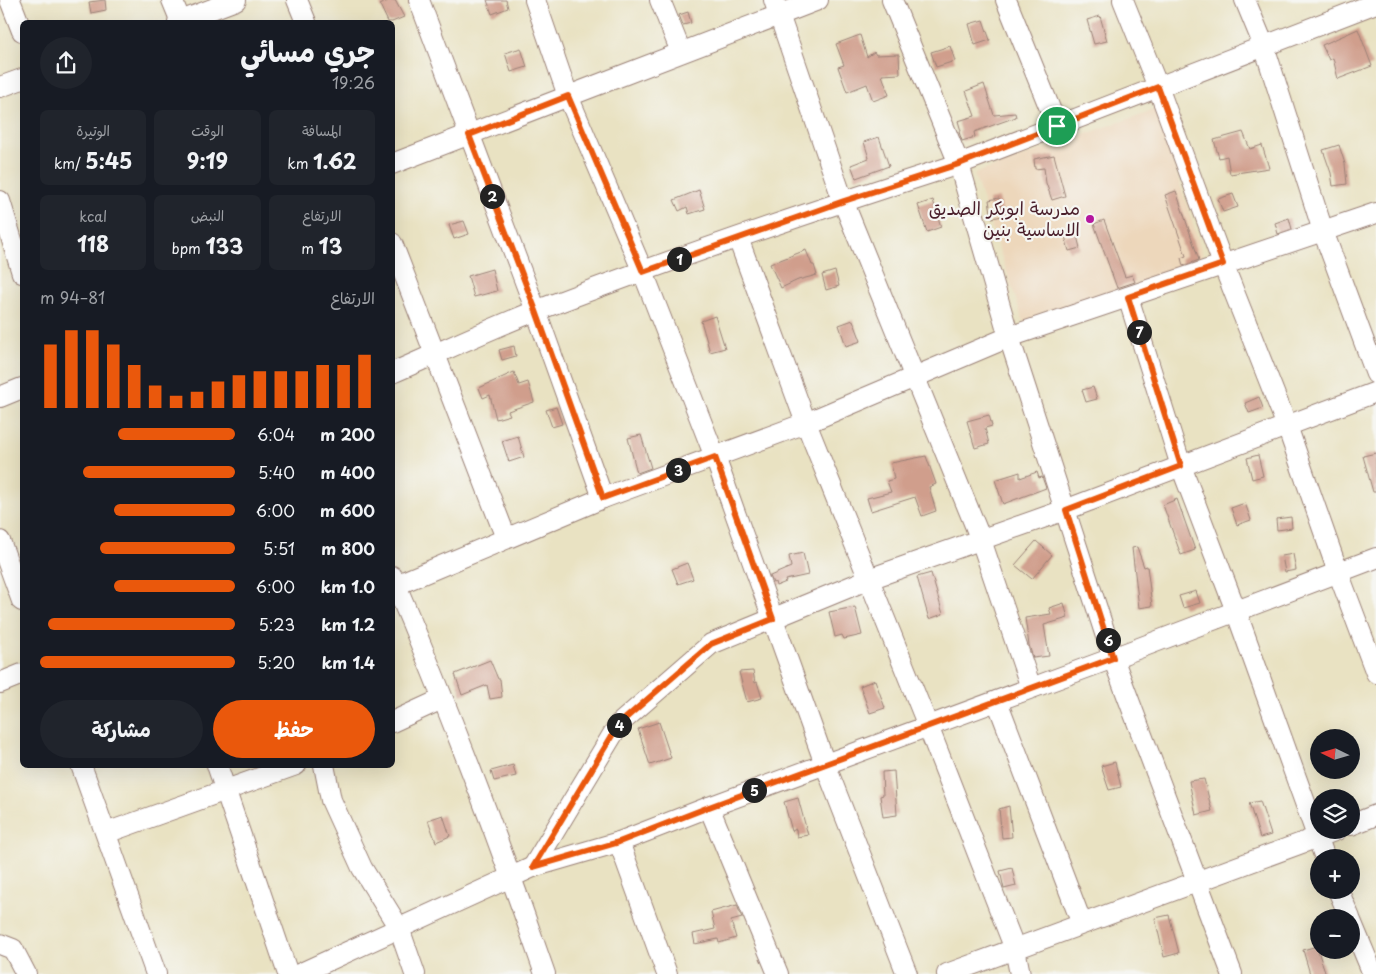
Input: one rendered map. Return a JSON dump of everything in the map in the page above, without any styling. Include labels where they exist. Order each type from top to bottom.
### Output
[{"type":"street","points":[[10,0],[20,25]]},
{"type":"street","points":[[172,0],[179,20]]},
{"type":"street","points":[[185,20],[236,0]]},
{"type":"street","points":[[297,0],[305,20]]},
{"type":"street","points":[[419,0],[536,311],[603,498]]},
{"type":"street","points":[[535,0],[568,96],[643,272],[715,457],[825,764],[907,974]]},
{"type":"street","points":[[660,0],[681,52]]},
{"type":"street","points":[[395,163],[681,52],[776,7],[818,0]]},
{"type":"street","points":[[892,0],[959,164],[1009,337],[1113,658],[1232,974]]},
{"type":"street","points":[[1006,0],[1057,126]]},
{"type":"street","points":[[1123,0],[1158,87],[1223,264],[1287,426],[1338,572],[1376,673]]},
{"type":"street","points":[[1245,0],[1264,46],[1323,231],[1376,374]]},
{"type":"street","points":[[776,7],[844,201],[981,540],[1031,688]]},
{"type":"street","points":[[395,372],[536,311],[844,201],[959,164],[1264,46],[1373,7]]},
{"type":"street","points":[[0,87],[20,80]]},
{"type":"street","points":[[0,201],[20,266]]},
{"type":"street","points":[[395,580],[506,538],[603,498],[806,423],[1009,337],[1376,213]]},
{"type":"street","points":[[738,238],[806,423],[1015,949],[1020,974]]},
{"type":"street","points":[[395,251],[506,538]]},
{"type":"street","points":[[1128,297],[1181,466],[1236,611],[1310,818]]},
{"type":"street","points":[[0,397],[20,389]]},
{"type":"street","points":[[533,867],[619,724],[711,644],[869,579],[1066,510],[1376,392]]},
{"type":"street","points":[[0,541],[20,596]]},
{"type":"street","points":[[299,974],[533,867],[619,842],[1376,558]]},
{"type":"street","points":[[395,582],[512,877],[546,974]]},
{"type":"street","points":[[0,683],[20,675]]},
{"type":"street","points":[[395,721],[442,699]]},
{"type":"street","points":[[997,701],[1082,924]]},
{"type":"street","points":[[82,768],[156,974]]},
{"type":"street","points":[[219,768],[288,974]]},
{"type":"street","points":[[106,834],[288,768]]},
{"type":"street","points":[[325,768],[331,800],[362,868],[399,928],[415,974]]},
{"type":"street","points":[[709,807],[778,974]]},
{"type":"street","points":[[1360,821],[1376,815]]},
{"type":"street","points":[[947,974],[1314,839]]},
{"type":"street","points":[[619,842],[667,974]]},
{"type":"street","points":[[1360,943],[1373,974]]},
{"type":"street","points":[[0,944],[13,950],[26,974]]},
{"type":"shaded area","name":"مدرسة ابوبكر الصديق الاساسية بنين","points":[[1156,109],[1205,263],[1025,326],[974,174]]},
{"type":"building","points":[[105,0],[106,10],[91,13],[89,2]]},
{"type":"building","points":[[389,0],[395,0],[404,17],[395,21],[387,20],[380,5]]},
{"type":"building","points":[[487,0],[506,0],[508,8],[492,14]]},
{"type":"building","points":[[688,12],[691,23],[683,25],[679,15]]},
{"type":"building","points":[[1100,16],[1107,41],[1094,44],[1087,20]]},
{"type":"building","points":[[983,20],[990,40],[975,45],[969,24]]},
{"type":"building","points":[[1358,29],[1372,66],[1338,79],[1333,58],[1329,60],[1322,45]]},
{"type":"building","points":[[860,35],[867,57],[874,52],[876,55],[899,54],[900,74],[882,75],[889,95],[873,101],[867,84],[847,92],[838,67],[844,65],[836,44]]},
{"type":"building","points":[[950,46],[955,61],[936,67],[931,52]]},
{"type":"building","points":[[521,48],[527,67],[511,72],[505,53]]},
{"type":"building","points":[[984,84],[994,115],[1015,113],[1016,117],[974,132],[975,137],[962,141],[958,121],[975,116],[966,91]]},
{"type":"building","points":[[1243,132],[1250,149],[1262,145],[1269,168],[1230,174],[1227,156],[1219,158],[1214,140]]},
{"type":"building","points":[[879,137],[889,166],[856,178],[851,165],[869,158],[864,142]]},
{"type":"building","points":[[1339,145],[1345,164],[1347,184],[1333,186],[1331,173],[1323,150]]},
{"type":"building","points":[[1054,155],[1065,196],[1052,200],[1046,183],[1044,168],[1035,169],[1034,159]]},
{"type":"building","points":[[699,190],[705,209],[689,214],[687,207],[679,211],[674,200]]},
{"type":"building","points":[[1176,191],[1199,260],[1183,266],[1181,258],[1186,256],[1165,195]]},
{"type":"building","points":[[1233,194],[1238,207],[1223,212],[1218,199]]},
{"type":"building","points":[[999,198],[1003,216],[992,218],[989,200]]},
{"type":"building","points":[[933,200],[941,227],[927,232],[918,205]]},
{"type":"building","points":[[1289,218],[1292,229],[1278,234],[1275,223]]},
{"type":"building","points":[[1104,220],[1125,277],[1132,275],[1135,282],[1117,288],[1094,224]]},
{"type":"building","points":[[464,221],[469,234],[454,239],[449,225]]},
{"type":"building","points":[[1076,232],[1080,248],[1069,251],[1065,236]]},
{"type":"building","points":[[806,250],[817,275],[798,280],[781,288],[770,264]]},
{"type":"building","points":[[492,269],[497,291],[474,297],[468,276]]},
{"type":"building","points":[[835,271],[839,286],[826,290],[822,275]]},
{"type":"building","points":[[715,316],[725,348],[710,352],[701,321]]},
{"type":"building","points":[[853,320],[861,341],[846,346],[839,325]]},
{"type":"building","points":[[514,346],[516,356],[502,360],[499,350]]},
{"type":"building","points":[[514,372],[519,385],[528,382],[534,402],[508,411],[510,415],[496,419],[490,395],[483,398],[479,388]]},
{"type":"building","points":[[1093,387],[1097,399],[1086,402],[1082,390]]},
{"type":"building","points":[[1259,397],[1263,408],[1249,413],[1245,403]]},
{"type":"building","points":[[556,407],[562,424],[552,427],[546,410]]},
{"type":"building","points":[[989,415],[992,426],[985,428],[989,444],[975,448],[967,421]]},
{"type":"building","points":[[641,435],[651,468],[637,473],[628,438]]},
{"type":"building","points":[[518,436],[524,457],[509,462],[502,441]]},
{"type":"building","points":[[1376,453],[1376,492],[1373,492],[1363,456]]},
{"type":"building","points":[[1258,455],[1263,476],[1252,479],[1247,458]]},
{"type":"building","points":[[926,456],[936,484],[929,487],[936,511],[922,516],[915,497],[871,511],[867,498],[891,492],[887,481],[894,479],[891,463]]},
{"type":"building","points":[[1020,472],[1020,478],[1037,472],[1039,478],[1042,477],[1046,488],[1003,504],[995,480]]},
{"type":"building","points":[[1177,499],[1195,550],[1181,555],[1163,505]]},
{"type":"building","points":[[1245,503],[1251,520],[1237,525],[1231,508]]},
{"type":"building","points":[[1291,517],[1292,528],[1277,530],[1276,519]]},
{"type":"building","points":[[1036,541],[1052,555],[1032,579],[1015,565]]},
{"type":"building","points":[[1137,547],[1144,567],[1147,566],[1152,606],[1139,608],[1132,548]]},
{"type":"building","points":[[803,553],[808,575],[785,580],[786,582],[776,586],[770,576],[791,567],[789,556]]},
{"type":"building","points":[[1293,554],[1296,570],[1285,572],[1282,556]]},
{"type":"building","points":[[687,563],[693,579],[678,584],[672,569]]},
{"type":"building","points":[[931,573],[943,614],[929,619],[917,577]]},
{"type":"building","points":[[1196,591],[1200,603],[1183,608],[1179,596]]},
{"type":"building","points":[[1064,603],[1068,618],[1044,625],[1049,656],[1033,658],[1025,618],[1051,614],[1049,608]]},
{"type":"building","points":[[855,607],[862,635],[844,639],[842,635],[835,637],[829,612]]},
{"type":"building","points":[[490,660],[498,679],[500,679],[502,697],[490,699],[487,685],[462,695],[455,674]]},
{"type":"building","points":[[753,671],[755,683],[757,682],[762,698],[747,702],[739,672]]},
{"type":"building","points":[[875,680],[885,708],[870,713],[860,686]]},
{"type":"building","points":[[659,722],[671,758],[650,765],[638,729]]},
{"type":"building","points":[[1115,762],[1121,787],[1109,790],[1101,766]]},
{"type":"building","points":[[513,765],[516,776],[494,781],[491,771]]},
{"type":"building","points":[[894,771],[897,815],[883,817],[880,796],[883,795],[882,772]]},
{"type":"building","points":[[1204,779],[1212,811],[1196,815],[1189,781]]},
{"type":"building","points":[[798,798],[808,835],[797,837],[796,829],[792,831],[784,802]]},
{"type":"building","points":[[1260,801],[1271,835],[1260,838],[1249,803]]},
{"type":"building","points":[[1009,806],[1012,837],[1002,838],[999,809]]},
{"type":"building","points":[[443,815],[450,836],[436,842],[428,820]]},
{"type":"building","points":[[1012,868],[1016,886],[1004,889],[1000,871]]},
{"type":"building","points":[[737,905],[742,918],[731,921],[736,938],[719,943],[718,939],[695,944],[693,934],[715,929],[711,912]]},
{"type":"building","points":[[1169,915],[1179,953],[1164,957],[1155,918]]},
{"type":"building","points":[[1310,948],[1310,959],[1321,959],[1326,974],[1310,974],[1303,950]]},
{"type":"place","name":"مدرسة ابوبكر الصديق الاساسية بنين","points":[[1090,219]]},
{"type":"route","points":[[1158,87],[1223,264],[1128,297],[1181,466],[1066,510],[1113,658],[619,842],[533,867],[619,724],[711,644],[773,619],[715,457],[603,498],[536,311],[469,135],[568,96],[643,272],[844,201],[959,164],[1057,126],[1158,87]]}]
